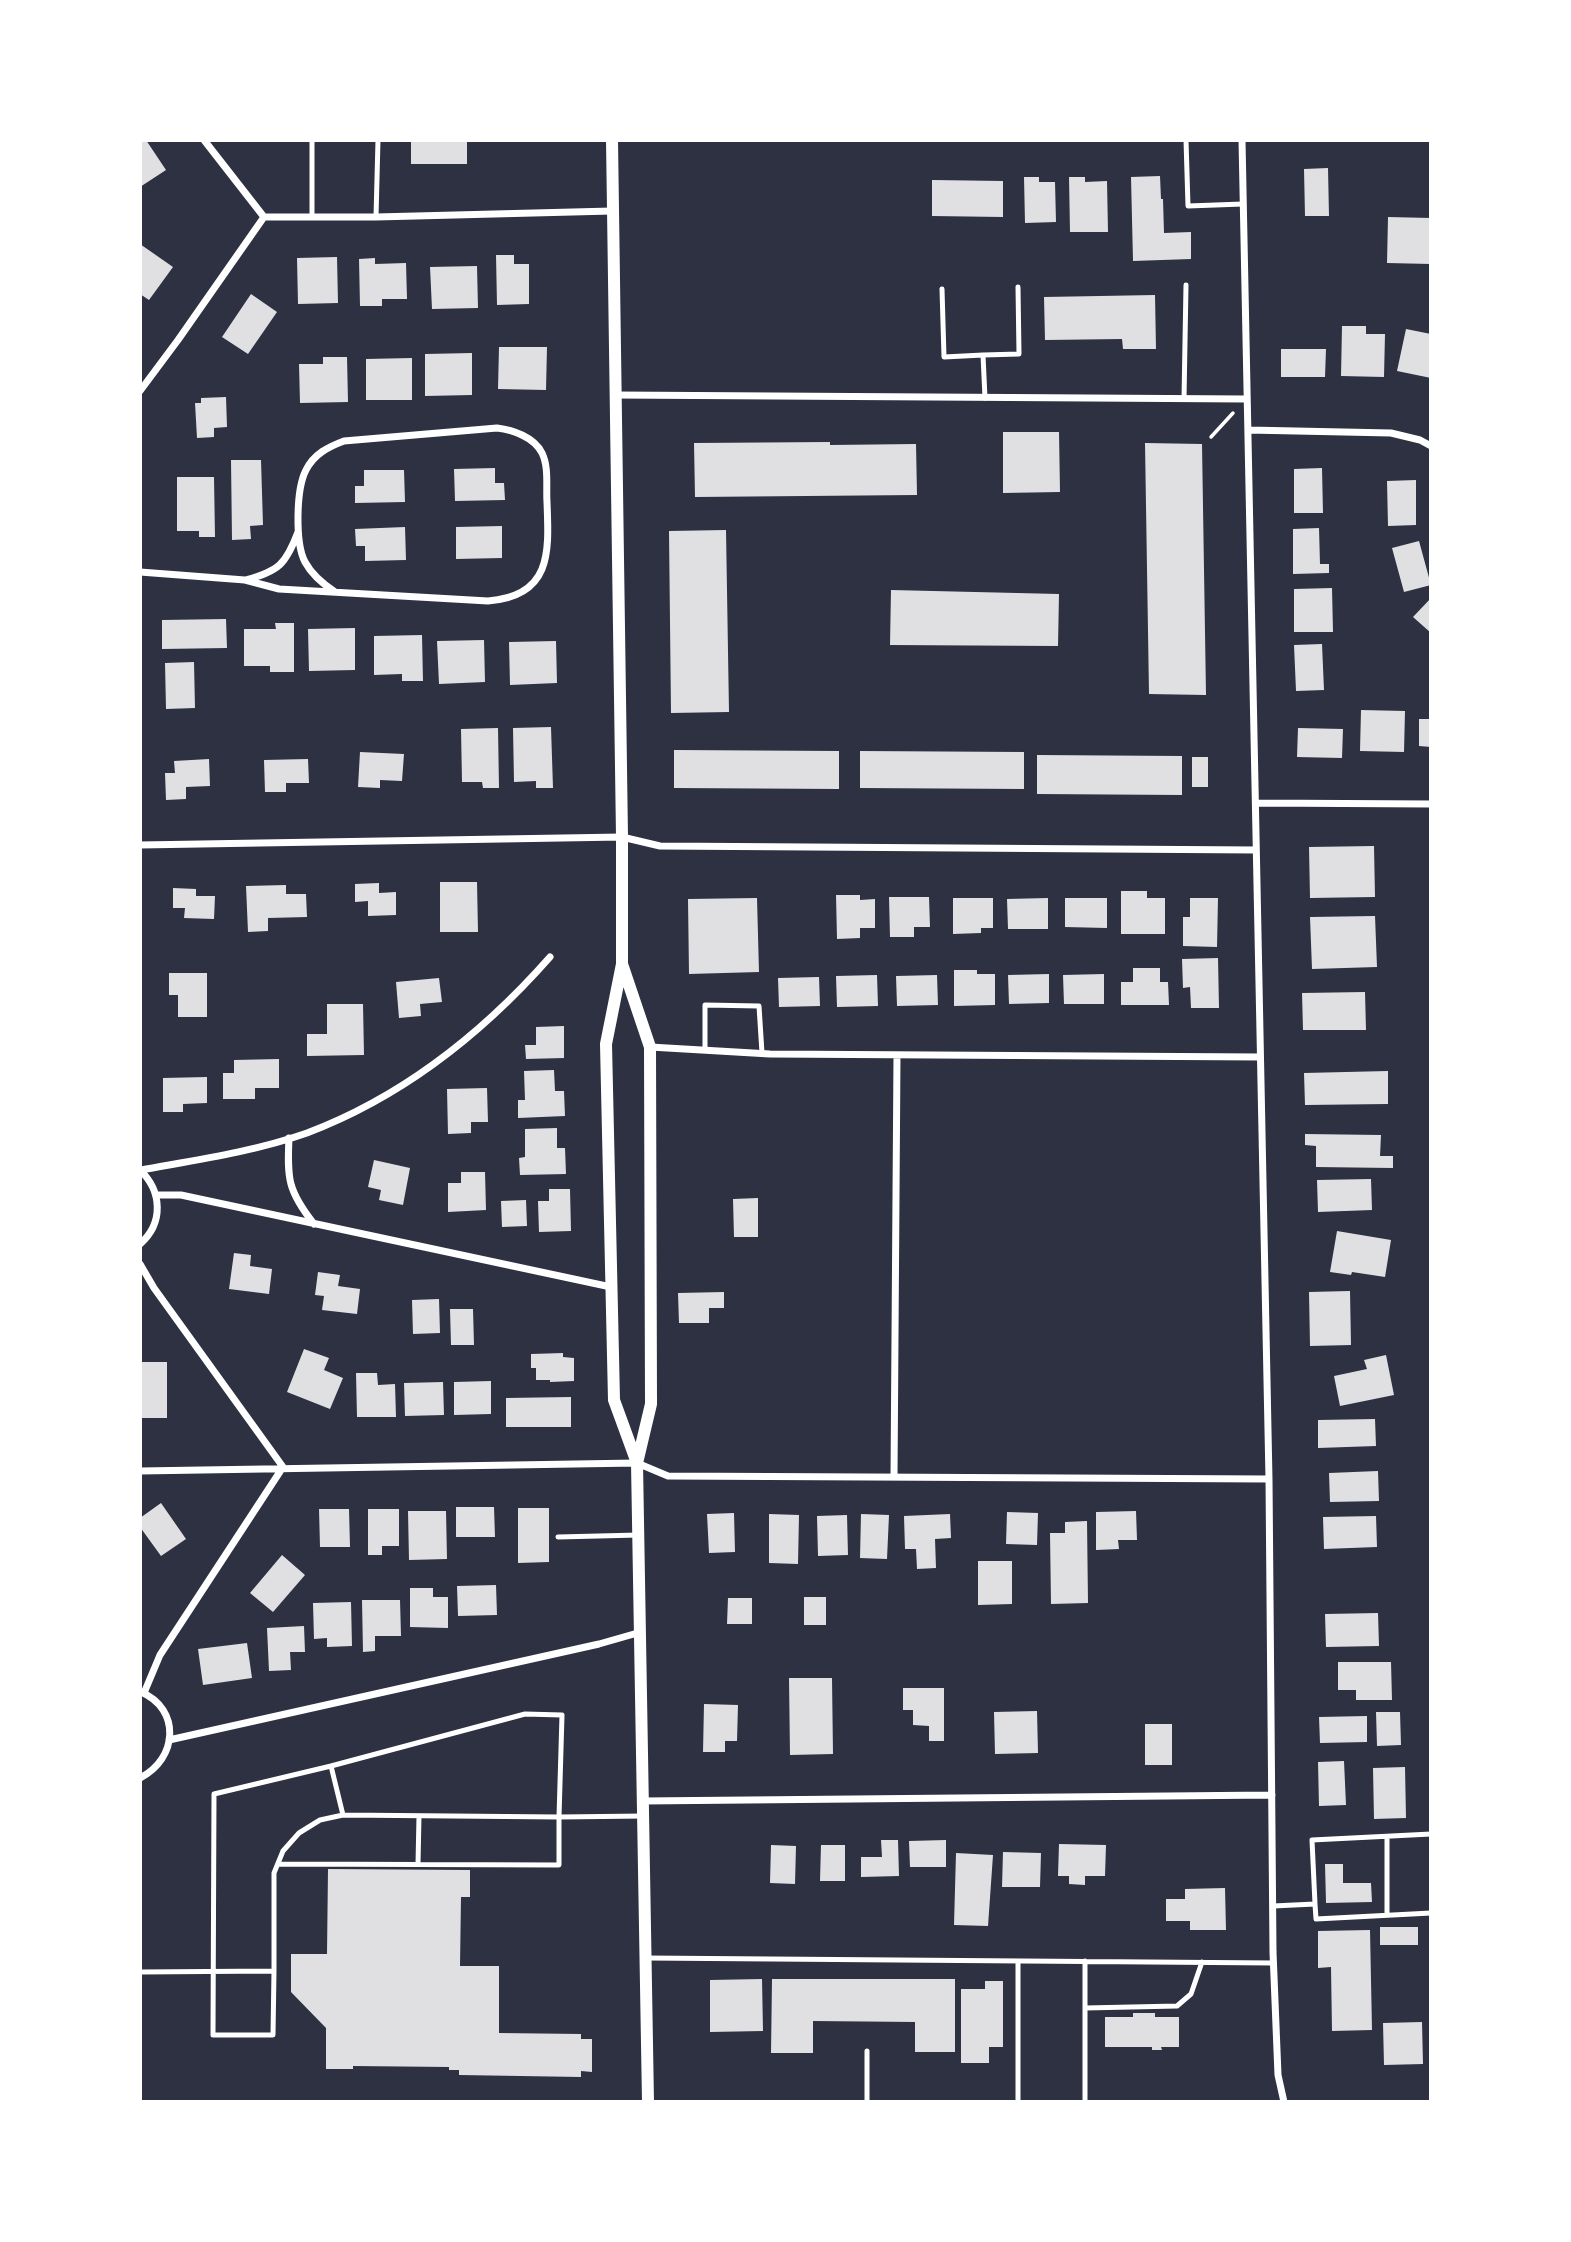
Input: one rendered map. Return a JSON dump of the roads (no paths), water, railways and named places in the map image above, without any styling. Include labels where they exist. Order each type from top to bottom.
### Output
[{"type":"street","points":[[204,140],[264,217]]},
{"type":"street","points":[[612,140],[622,964],[606,1044],[614,1400],[637,1462]]},
{"type":"street","points":[[1242,140],[1269,1479],[1273,1963],[1278,2075],[1284,2102]]},
{"type":"street","points":[[264,217],[612,211]]},
{"type":"street","points":[[140,391],[264,217]]},
{"type":"street","points":[[616,395],[1246,399]]},
{"type":"street","points":[[140,572],[245,580],[279,589],[488,601],[503,599],[521,593],[532,585],[542,573],[547,559],[543,455],[534,443],[524,437],[509,429],[496,428],[344,441],[327,447],[305,471],[300,492],[299,530],[303,558],[310,570],[335,592]]},
{"type":"street","points":[[1248,430],[1391,433],[1420,440],[1431,446]]},
{"type":"street","points":[[245,580],[269,572],[282,564],[292,549],[299,530]]},
{"type":"street","points":[[1256,803],[1431,804],[1431,815]]},
{"type":"street","points":[[140,845],[622,837],[660,846],[1256,850]]},
{"type":"street","points":[[140,1170],[234,1153],[289,1138],[343,1117],[417,1076],[450,1053],[482,1026],[550,957]]},
{"type":"street","points":[[622,964],[650,1047],[651,1404],[637,1462],[648,2102]]},
{"type":"street","points":[[650,1047],[762,1053],[1260,1057]]},
{"type":"street","points":[[894,1477],[897,1055]]},
{"type":"street","points":[[289,1138],[290,1187],[299,1205],[314,1224]]},
{"type":"street","points":[[140,1170],[149,1179],[156,1195],[158,1212],[156,1222],[147,1238],[140,1244]]},
{"type":"street","points":[[156,1195],[181,1195],[611,1287]]},
{"type":"street","points":[[140,1264],[154,1288],[283,1468]]},
{"type":"street","points":[[140,1471],[637,1462],[668,1476],[1269,1479]]},
{"type":"street","points":[[140,1777],[157,1767],[164,1758],[169,1740],[164,1710],[157,1701],[142,1692],[160,1655],[283,1468]]},
{"type":"street","points":[[169,1740],[599,1644],[641,1632]]},
{"type":"street","points":[[643,1801],[1272,1795]]},
{"type":"lane","points":[[312,140],[312,217]]},
{"type":"lane","points":[[376,217],[378,140]]},
{"type":"lane","points":[[1186,140],[1188,206],[1243,204]]},
{"type":"lane","points":[[1184,399],[1186,285]]},
{"type":"lane","points":[[942,289],[944,356],[983,355],[1019,354],[1018,287]]},
{"type":"lane","points":[[983,355],[985,398]]},
{"type":"lane","points":[[705,1050],[705,1005],[759,1006],[762,1053]]},
{"type":"lane","points":[[558,1537],[639,1535]]},
{"type":"lane","points":[[278,1864],[559,1865],[559,1817],[562,1715],[525,1714],[214,1794],[213,2035],[273,2035],[274,1873],[283,1851],[299,1833],[320,1820],[344,1815],[559,1817],[644,1816]]},
{"type":"lane","points":[[331,1766],[344,1815]]},
{"type":"lane","points":[[418,1864],[419,1815]]},
{"type":"lane","points":[[1431,1834],[1311,1840],[1316,1919],[1431,1913]]},
{"type":"lane","points":[[1387,1837],[1387,1915]]},
{"type":"lane","points":[[1273,1906],[1315,1904]]},
{"type":"lane","points":[[646,1958],[1273,1963]]},
{"type":"lane","points":[[1018,1961],[1018,2102]]},
{"type":"lane","points":[[1085,1961],[1085,2102]]},
{"type":"lane","points":[[1085,2008],[1177,2006],[1191,1994],[1202,1962]]},
{"type":"lane","points":[[140,1972],[274,1971]]},
{"type":"lane","points":[[867,2051],[867,2102]]}]
